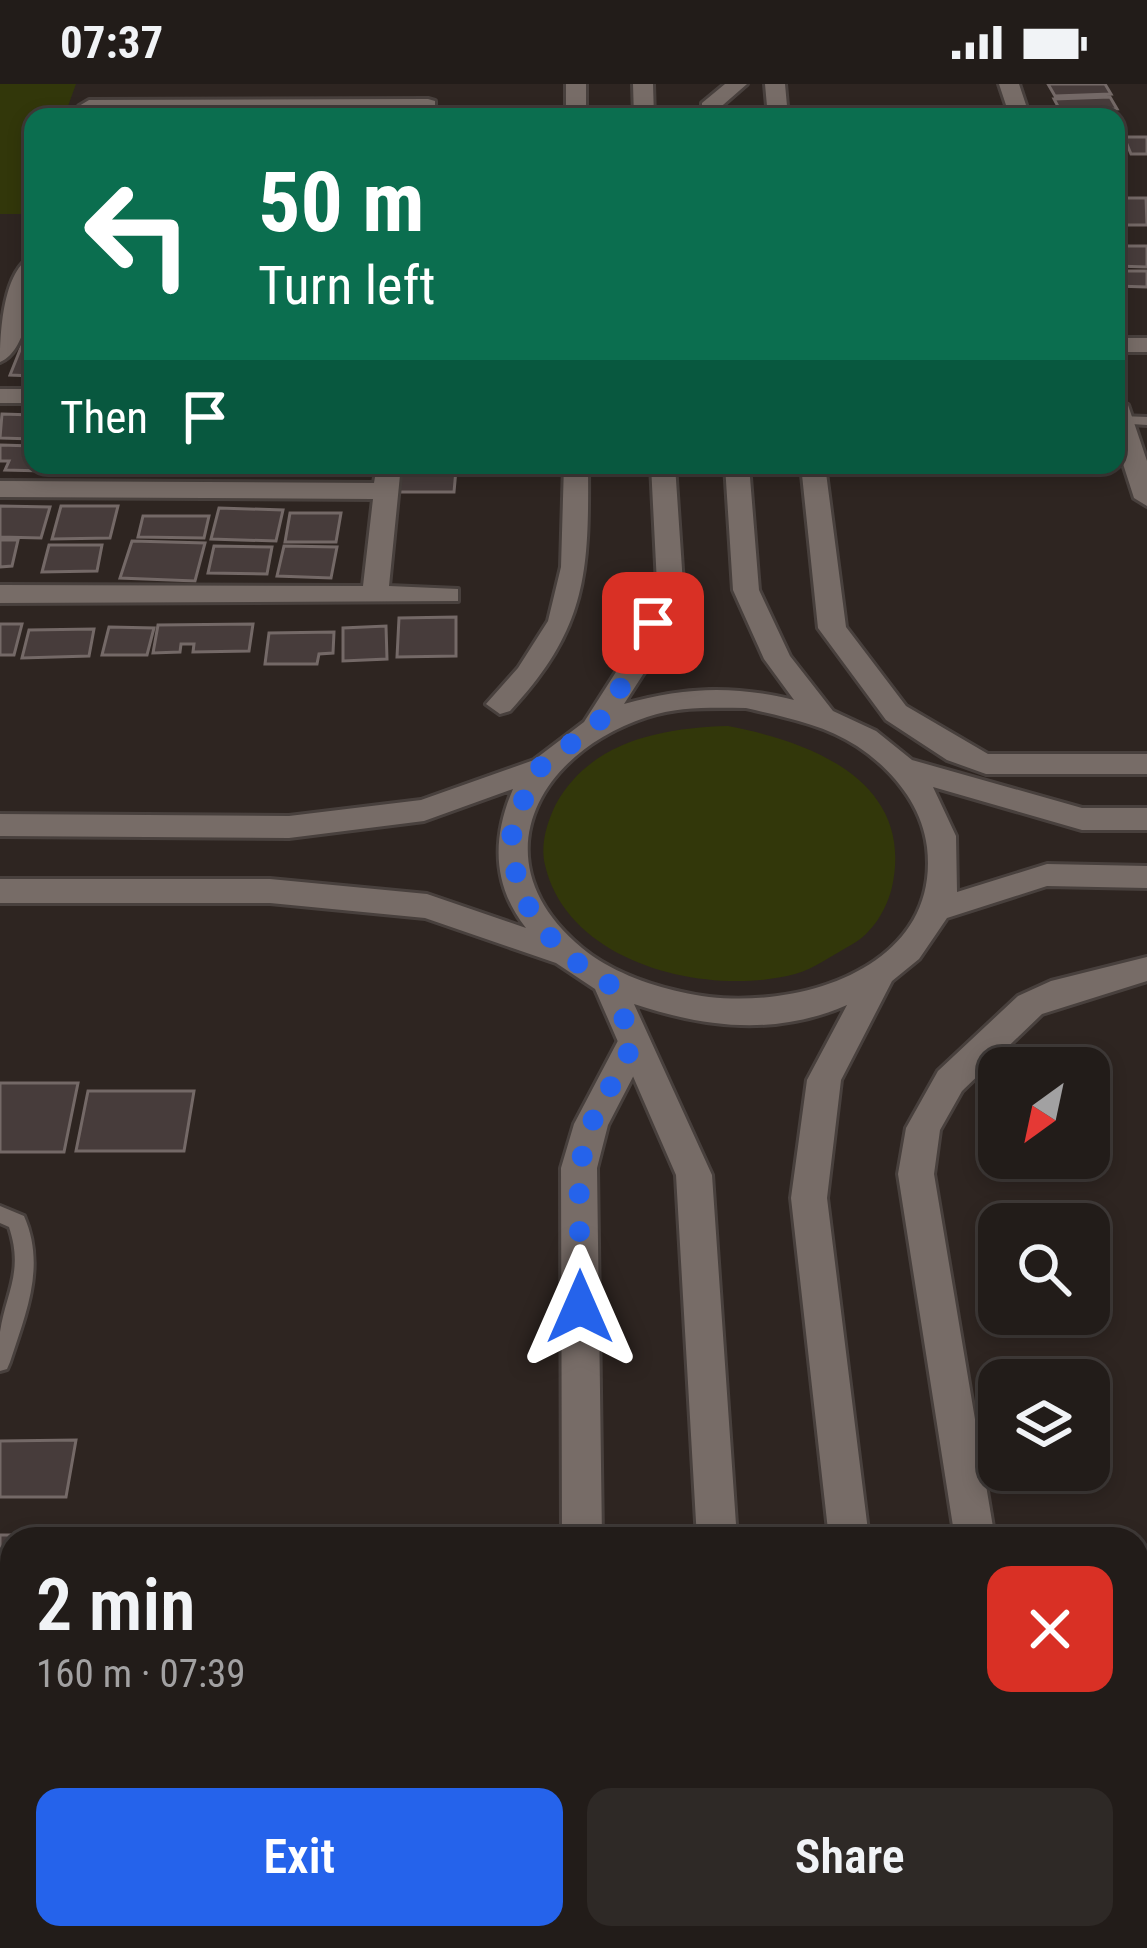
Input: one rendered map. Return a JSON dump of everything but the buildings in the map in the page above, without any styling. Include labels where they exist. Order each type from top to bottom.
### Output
[{"type":"street","points":[[713,108],[737,84]]},
{"type":"street","points":[[201,108],[429,102]]},
{"type":"street","points":[[0,355],[24,315]]},
{"type":"street","points":[[1128,415],[1147,498]]},
{"type":"street","points":[[500,704],[557,633],[575,587],[576,474]]},
{"type":"street","points":[[598,723],[637,662],[670,584],[664,474]]},
{"type":"street","points":[[737,474],[746,590],[778,659],[822,716]]},
{"type":"street","points":[[814,474],[832,628],[896,713],[957,753],[986,764],[1147,764]]},
{"type":"street","points":[[0,489],[387,478],[375,595]]},
{"type":"street","points":[[0,594],[448,595]]},
{"type":"street","points":[[0,825],[289,827],[424,810],[538,769],[598,723],[669,700],[746,698],[822,716],[866,739],[903,768],[934,811],[947,860],[939,909],[914,947],[877,979],[794,1010],[698,1012],[609,984],[561,952],[427,906],[270,891],[0,891]]},
{"type":"street","points":[[903,768],[1082,819],[1147,819]]},
{"type":"street","points":[[538,769],[511,827],[518,892],[561,952]]},
{"type":"street","points":[[939,909],[1047,875],[1147,877]]},
{"type":"street","points":[[973,1527],[916,1174],[923,1128],[950,1081],[1030,1006],[1051,994],[1147,969]]},
{"type":"street","points":[[848,1527],[809,1198],[824,1080],[877,979]]},
{"type":"street","points":[[609,984],[694,1175],[716,1527]]},
{"type":"street","points":[[582,1527],[579,1168],[591,1124],[634,1042]]},
{"type":"lane","points":[[0,1214],[17,1222],[27,1264],[0,1362]]},
{"type":"green space","points":[[0,84],[76,84],[67,108],[24,108],[24,214],[0,214]]},
{"type":"green space","points":[[728,726],[823,756],[873,794],[888,820],[895,851],[892,887],[882,912],[859,940],[795,974],[723,981],[646,966],[582,927],[559,899],[545,865],[544,842],[556,804],[588,766],[608,752],[653,735]]},
{"type":"route","points":[[580,1307],[579,1168],[591,1124],[634,1042],[609,984],[561,952],[518,892],[511,827],[538,769],[574,736],[598,723],[637,662],[653,623]]}]
